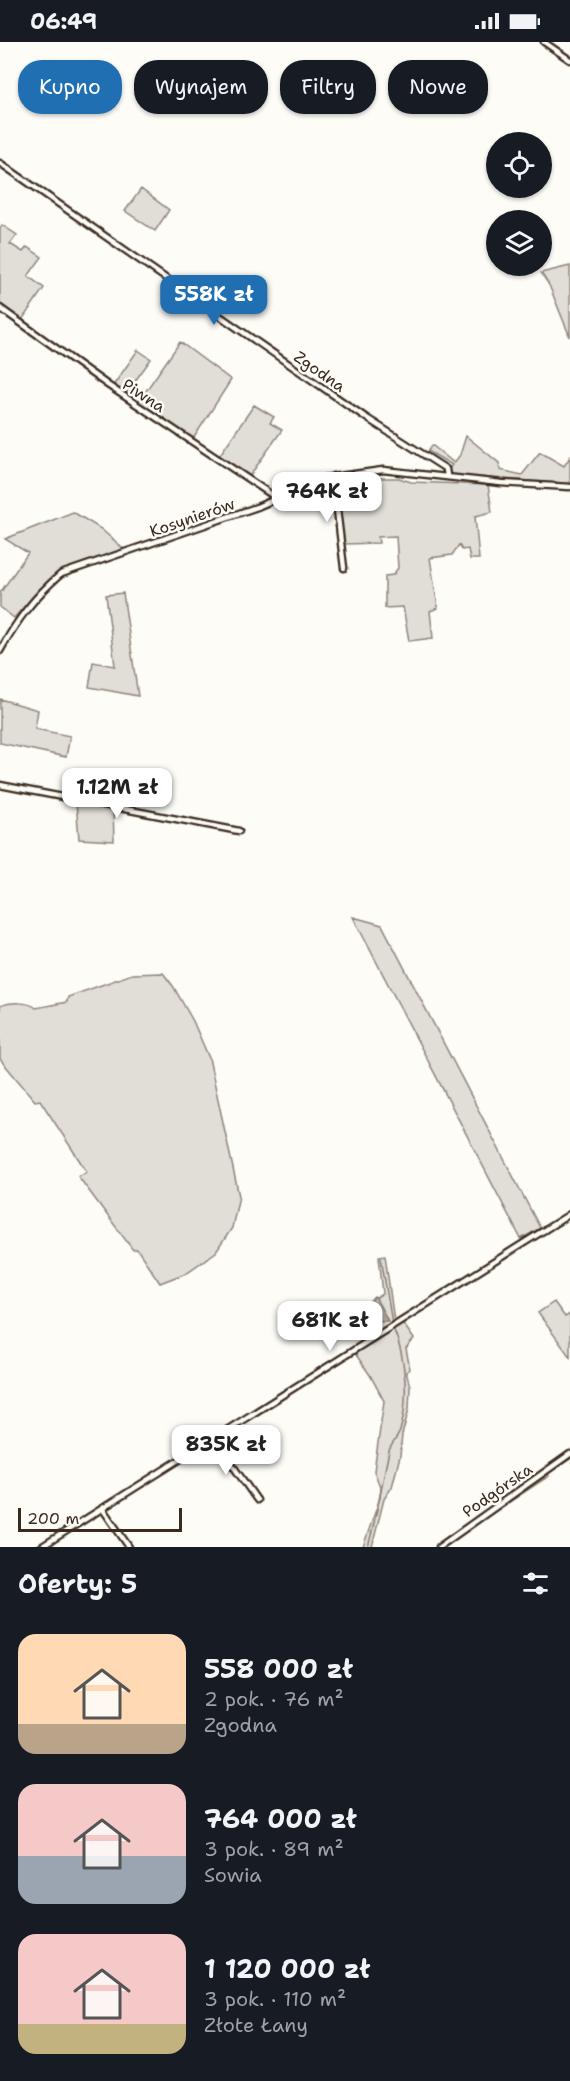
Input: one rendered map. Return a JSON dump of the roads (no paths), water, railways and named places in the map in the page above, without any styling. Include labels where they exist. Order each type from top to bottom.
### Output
[{"type":"street","points":[[544,42],[570,60]]},
{"type":"street","name":"Zgodna","points":[[0,164],[355,410],[446,469],[447,476]]},
{"type":"street","name":"Piwna","points":[[0,308],[109,387],[278,498]]},
{"type":"street","name":"Kosynierów","points":[[0,651],[17,619],[61,574],[278,498],[333,476],[383,470],[501,483],[570,487]]},
{"type":"street","points":[[333,476],[344,568]]},
{"type":"street","points":[[0,785],[239,831]]},
{"type":"street","points":[[41,1547],[570,1214]]},
{"type":"street","points":[[213,1440],[257,1500]]},
{"type":"street","name":"Podgórska","points":[[439,1547],[570,1454]]},
{"type":"street","points":[[102,1508],[129,1547]]},
{"type":"waterway","points":[[381,1257],[392,1323]]},
{"type":"waterway","points":[[368,1547],[389,1451],[400,1431],[405,1406],[404,1367],[394,1330]]}]
